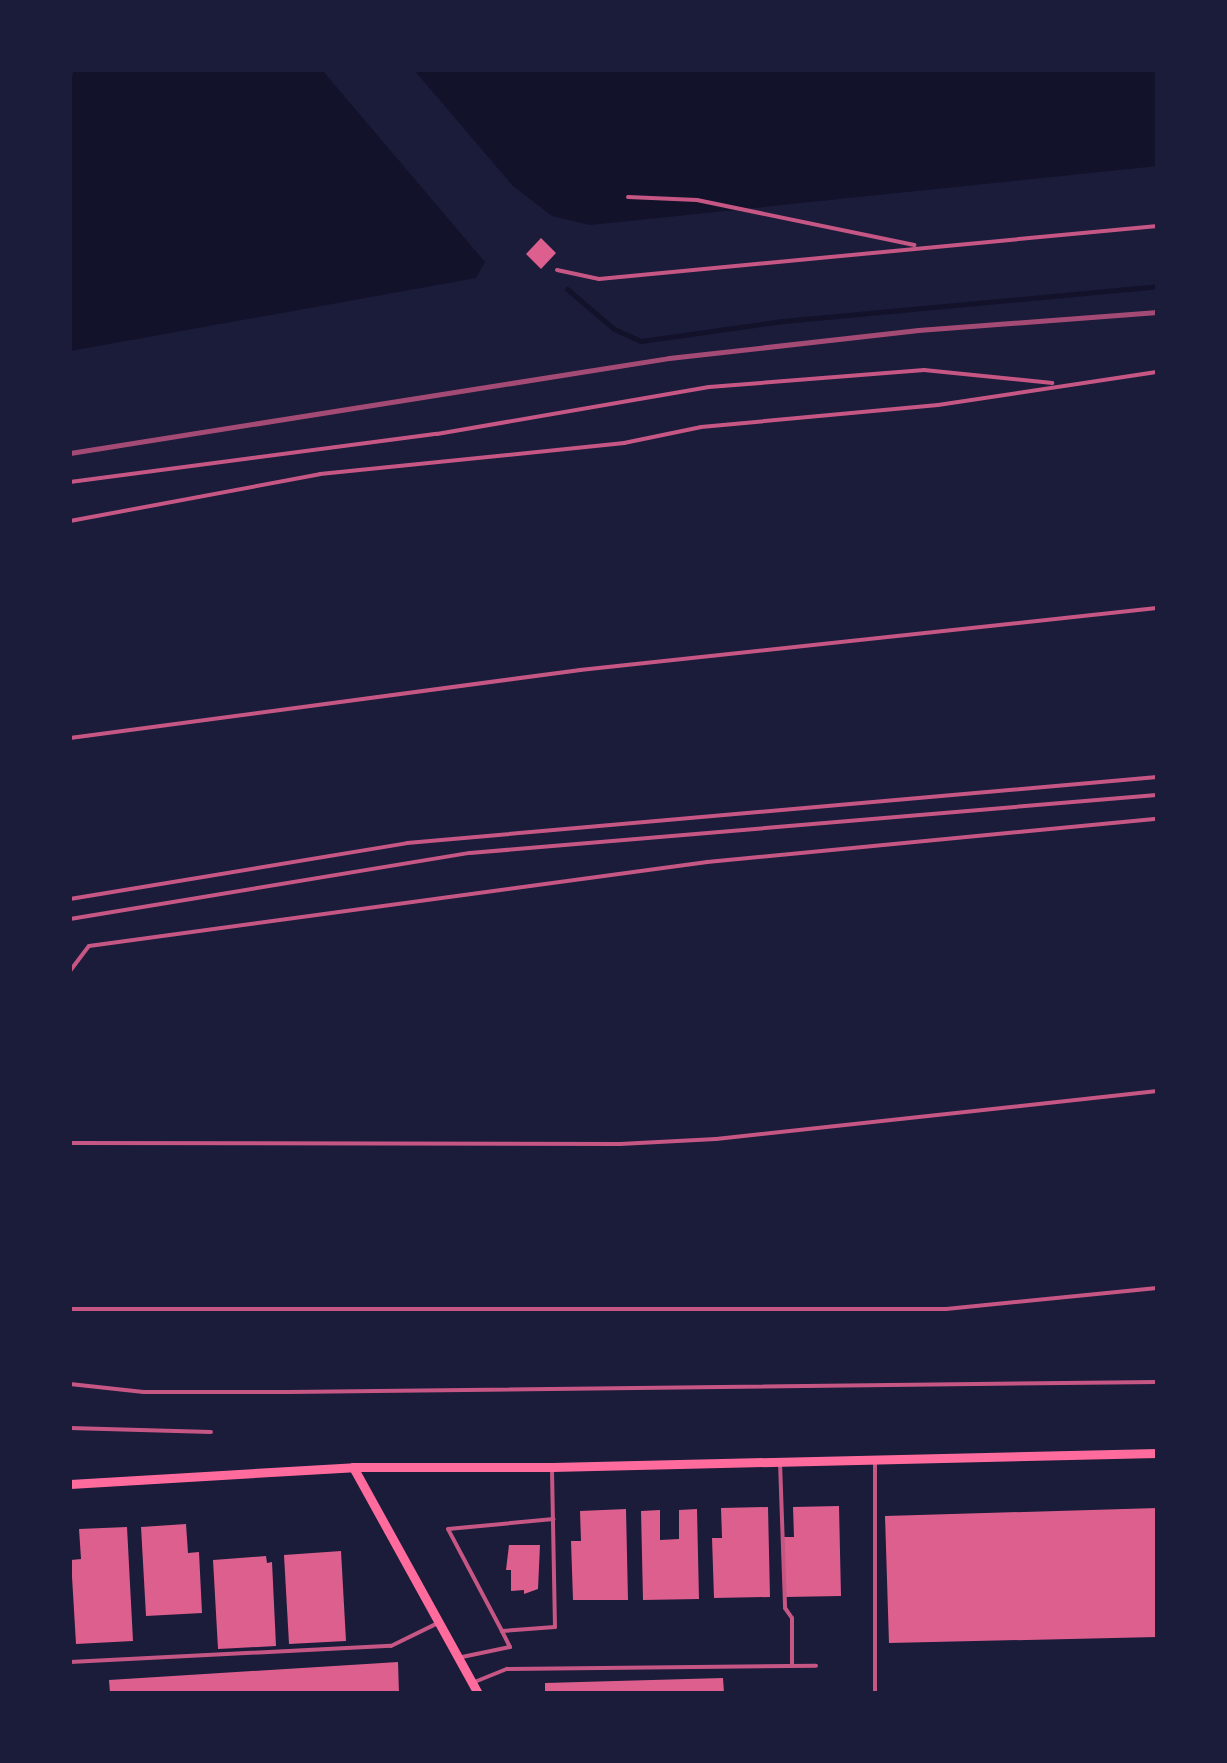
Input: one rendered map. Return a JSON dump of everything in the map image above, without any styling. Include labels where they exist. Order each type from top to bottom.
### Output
[{"type":"main road","points":[[70,1484],[353,1467],[552,1467],[1157,1453]]},
{"type":"main road","points":[[353,1467],[475,1688]]},
{"type":"lane","points":[[628,197],[697,200],[919,246]]},
{"type":"lane","points":[[558,270],[599,279],[1157,226]]},
{"type":"lane","points":[[70,482],[437,434],[709,388],[924,370],[1061,384]]},
{"type":"lane","points":[[70,521],[320,474],[624,443],[701,427],[938,404],[1157,372]]},
{"type":"lane","points":[[70,738],[580,670],[1157,608]]},
{"type":"lane","points":[[70,899],[407,843],[1157,776]]},
{"type":"lane","points":[[70,919],[470,853],[1157,795]]},
{"type":"lane","points":[[70,971],[89,946],[707,862],[1157,820]]},
{"type":"lane","points":[[70,1143],[620,1144],[716,1139],[1157,1091]]},
{"type":"lane","points":[[70,1309],[946,1309],[1157,1288]]},
{"type":"lane","points":[[70,1384],[144,1392],[288,1392],[1157,1382]]},
{"type":"lane","points":[[70,1428],[212,1432]]},
{"type":"lane","points":[[875,1460],[875,1693]]},
{"type":"lane","points":[[780,1462],[792,1666]]},
{"type":"lane","points":[[502,1631],[555,1626],[552,1467]]},
{"type":"lane","points":[[458,1658],[510,1648],[448,1529],[554,1519]]},
{"type":"lane","points":[[70,1662],[391,1646],[438,1623]]},
{"type":"lane","points":[[475,1688],[508,1669],[816,1666]]},
{"type":"shaded area","points":[[74,70],[322,70],[485,262],[476,278],[70,351],[70,84]]},
{"type":"shaded area","points":[[414,70],[1157,70],[1157,166],[590,225],[552,216],[513,186]]},
{"type":"building","points":[[541,238],[556,253],[541,269],[526,254]]},
{"type":"building","points":[[839,1506],[841,1596],[785,1597],[784,1537],[794,1537],[793,1507]]},
{"type":"building","points":[[768,1507],[770,1597],[714,1598],[712,1538],[722,1538],[721,1508]]},
{"type":"building","points":[[1157,1508],[1157,1637],[889,1643],[885,1516]]},
{"type":"building","points":[[626,1509],[628,1600],[573,1600],[571,1541],[581,1541],[580,1511]]},
{"type":"building","points":[[697,1509],[699,1599],[643,1600],[641,1511],[660,1510],[660,1540],[679,1539],[679,1510]]},
{"type":"building","points":[[186,1524],[188,1553],[199,1552],[202,1613],[146,1616],[141,1527]]},
{"type":"building","points":[[127,1527],[133,1641],[76,1644],[71,1560],[81,1559],[79,1529]]},
{"type":"building","points":[[509,1545],[540,1545],[538,1589],[524,1594],[524,1590],[511,1591],[511,1570],[506,1570]]},
{"type":"building","points":[[341,1551],[346,1641],[289,1644],[284,1555]]},
{"type":"building","points":[[266,1556],[267,1563],[272,1562],[276,1646],[218,1649],[213,1560]]},
{"type":"building","points":[[398,1662],[399,1693],[110,1693],[109,1680]]},
{"type":"building","points":[[723,1678],[724,1693],[545,1693],[545,1683]]},
{"type":"waterway","points":[[567,289],[614,329],[641,341],[783,321],[1157,286]]},
{"type":"railway","points":[[70,453],[669,358],[918,330],[1157,312]]}]
